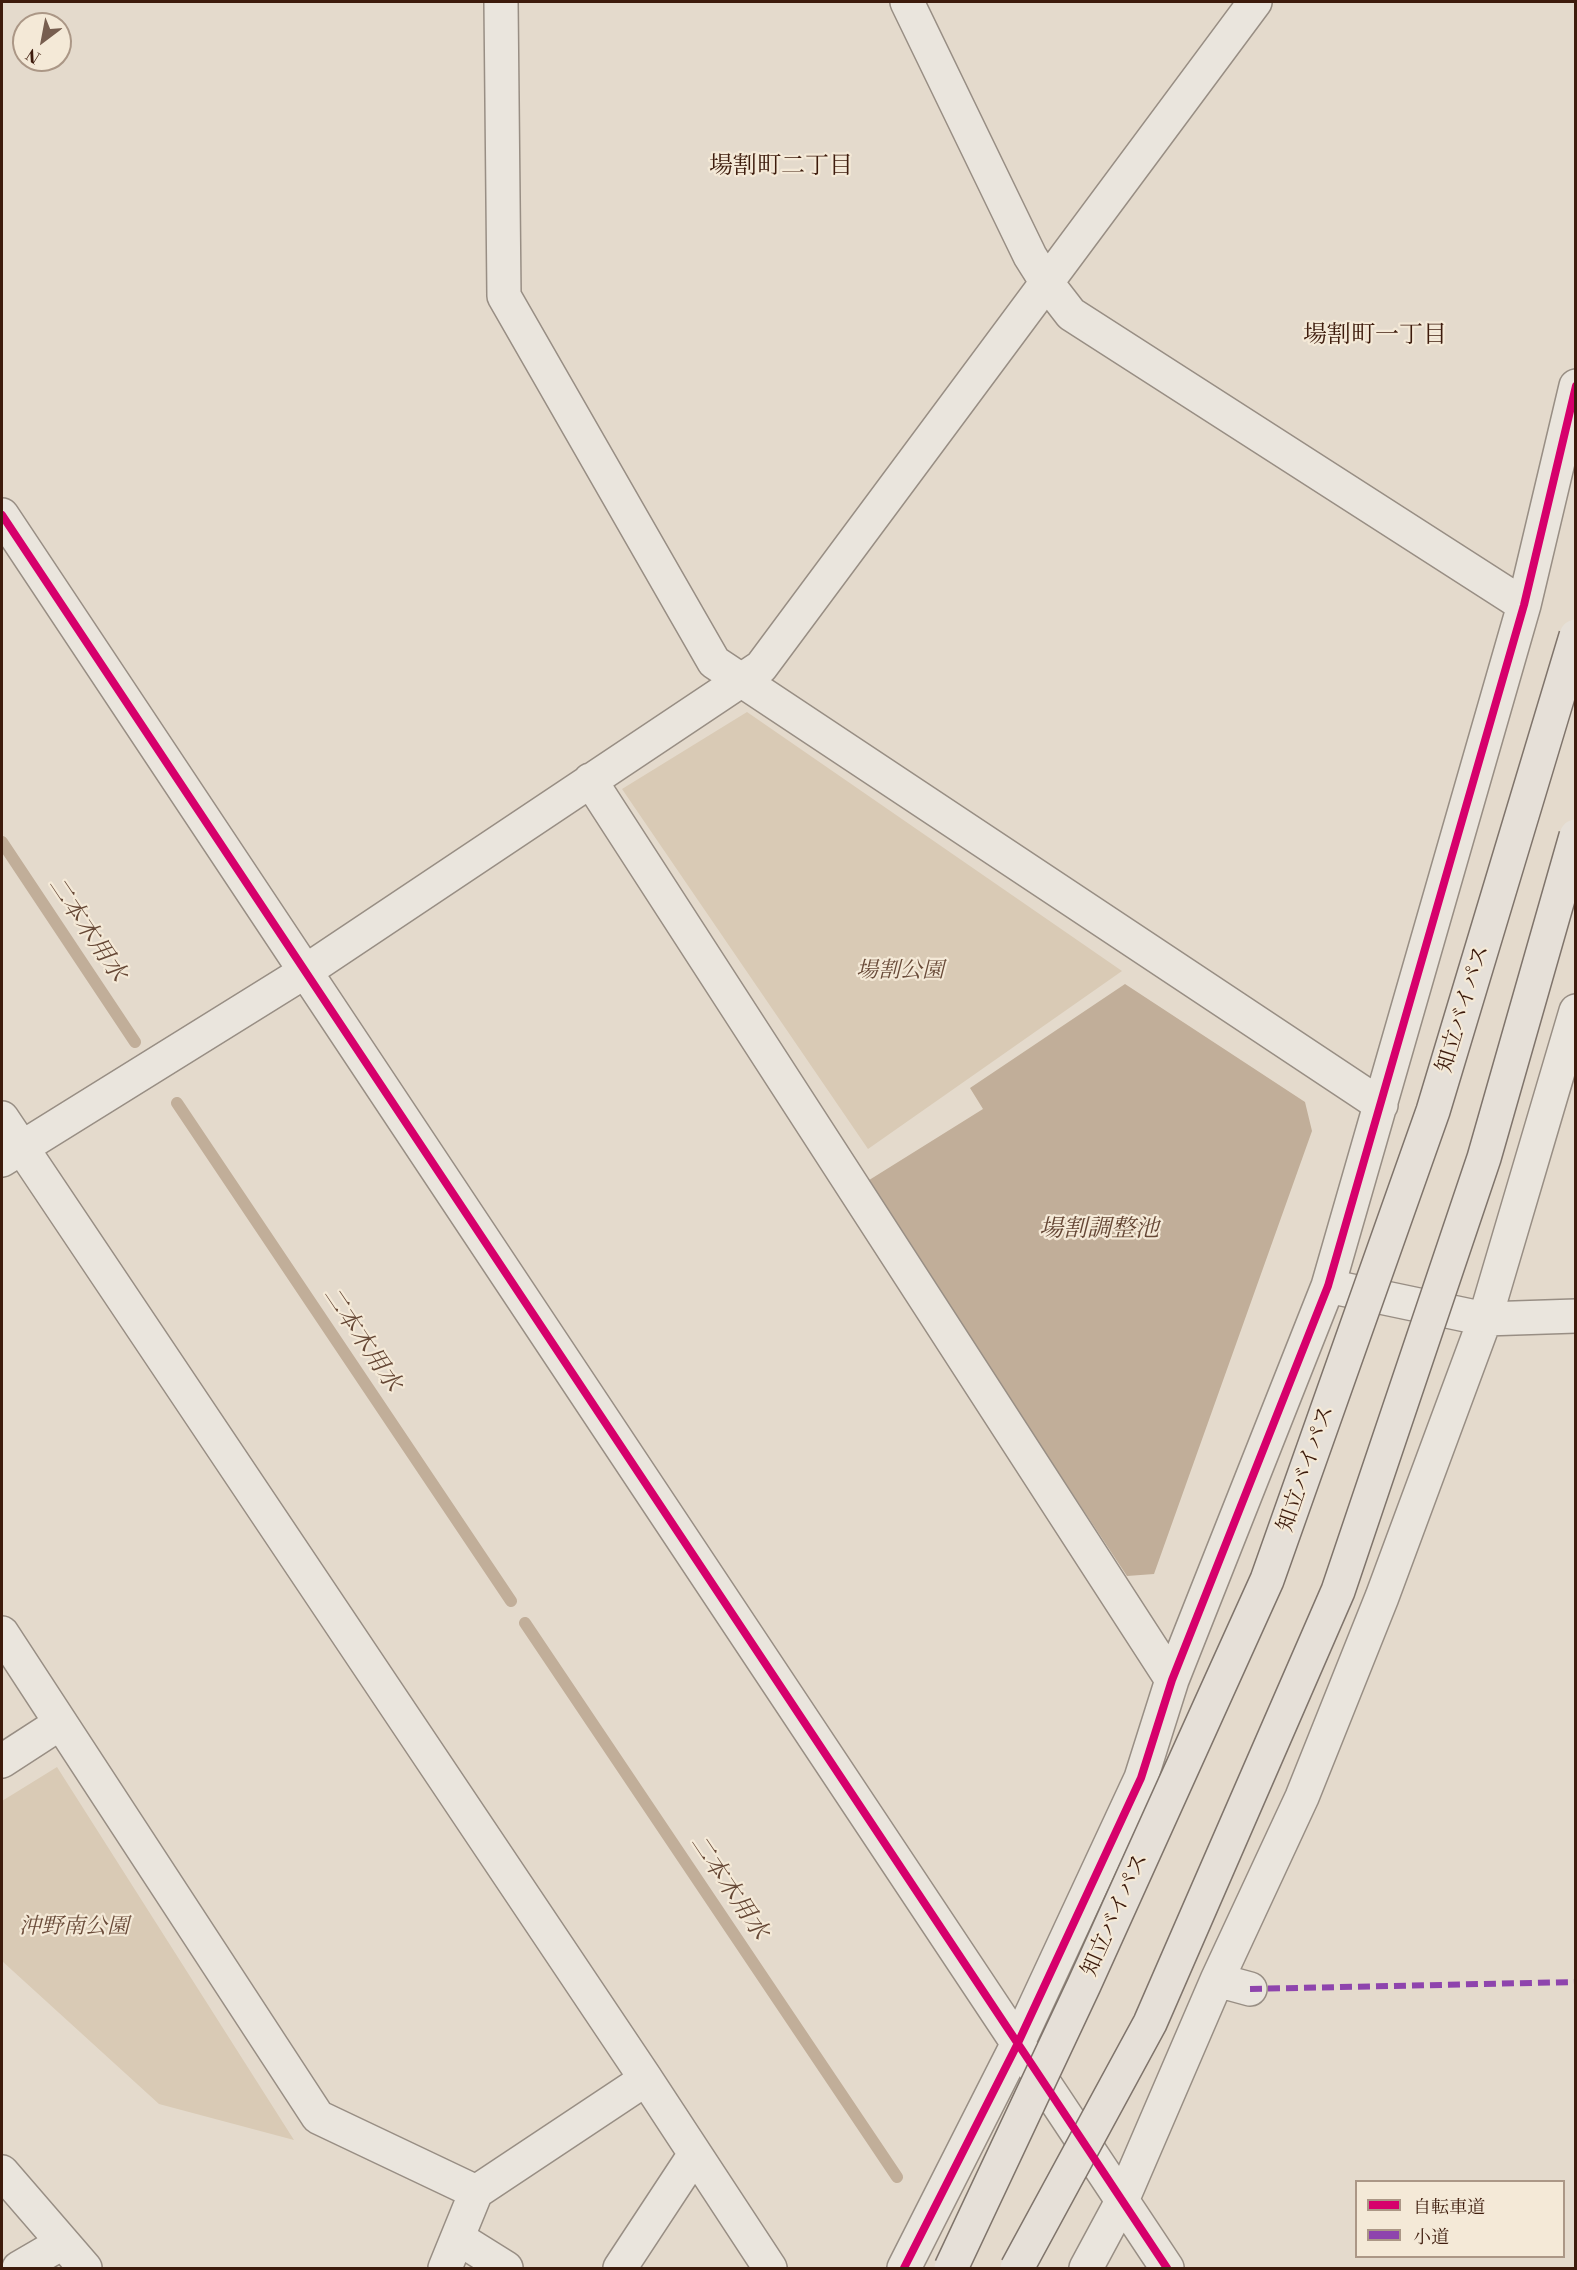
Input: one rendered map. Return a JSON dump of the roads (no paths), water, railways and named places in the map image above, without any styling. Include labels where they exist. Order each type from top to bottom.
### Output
[{"type":"highway","name":"知立バイパス","points":[[951,2268],[1084,1985],[1267,1580],[1434,1111],[1575,636]]},
{"type":"highway","points":[[1017,2268],[1150,2023],[1338,1591],[1484,1158],[1575,836]]},
{"type":"street","points":[[501,2],[504,296],[714,662],[1381,1105]]},
{"type":"street","points":[[907,2],[1030,256],[1071,314],[1524,605]]},
{"type":"street","points":[[11,1154],[306,971],[761,667],[1255,2]]},
{"type":"street","points":[[904,2268],[1017,2045],[1141,1778],[1172,1680],[1328,1287],[1524,605],[1575,386]]},
{"type":"street","points":[[2,515],[1121,2203],[1167,2268]]},
{"type":"street","points":[[590,780],[1172,1680]]},
{"type":"street","points":[[1086,2268],[1121,2203],[1217,1980],[1302,1797],[1382,1597],[1485,1319],[1575,1011]]},
{"type":"street","points":[[2,1118],[11,1154],[646,2079],[770,2268]]},
{"type":"street","points":[[1328,1287],[1485,1319],[1575,1316]]},
{"type":"street","points":[[2,1633],[59,1724],[318,2117],[476,2192]]},
{"type":"street","points":[[2,1761],[59,1724]]},
{"type":"street","points":[[1217,1980],[1250,1989]]},
{"type":"street","points":[[445,2268],[476,2192],[646,2079]]},
{"type":"street","points":[[620,2268],[695,2154]]},
{"type":"street","points":[[2,2172],[85,2268]]},
{"type":"street","points":[[458,2238],[506,2268]]},
{"type":"street","points":[[20,2268],[62,2242]]},
{"type":"water","name":"場割調整池","points":[[1125,984],[1305,1102],[1312,1131],[1154,1574],[1127,1576],[866,1182],[983,1109],[970,1088]]},
{"type":"waterway","name":"二本木用水","points":[[2,842],[135,1042]]},
{"type":"waterway","name":"二本木用水","points":[[177,1103],[511,1601]]},
{"type":"waterway","name":"二本木用水","points":[[525,1623],[897,2177]]},
{"type":"district","name":"場割町二丁目","points":[[781,167]]},
{"type":"district","name":"場割町一丁目","points":[[1375,336]]},
{"type":"park label","name":"場割公園","points":[[900,972]]},
{"type":"park label","name":"沖野南公園","points":[[74,1928]]}]
